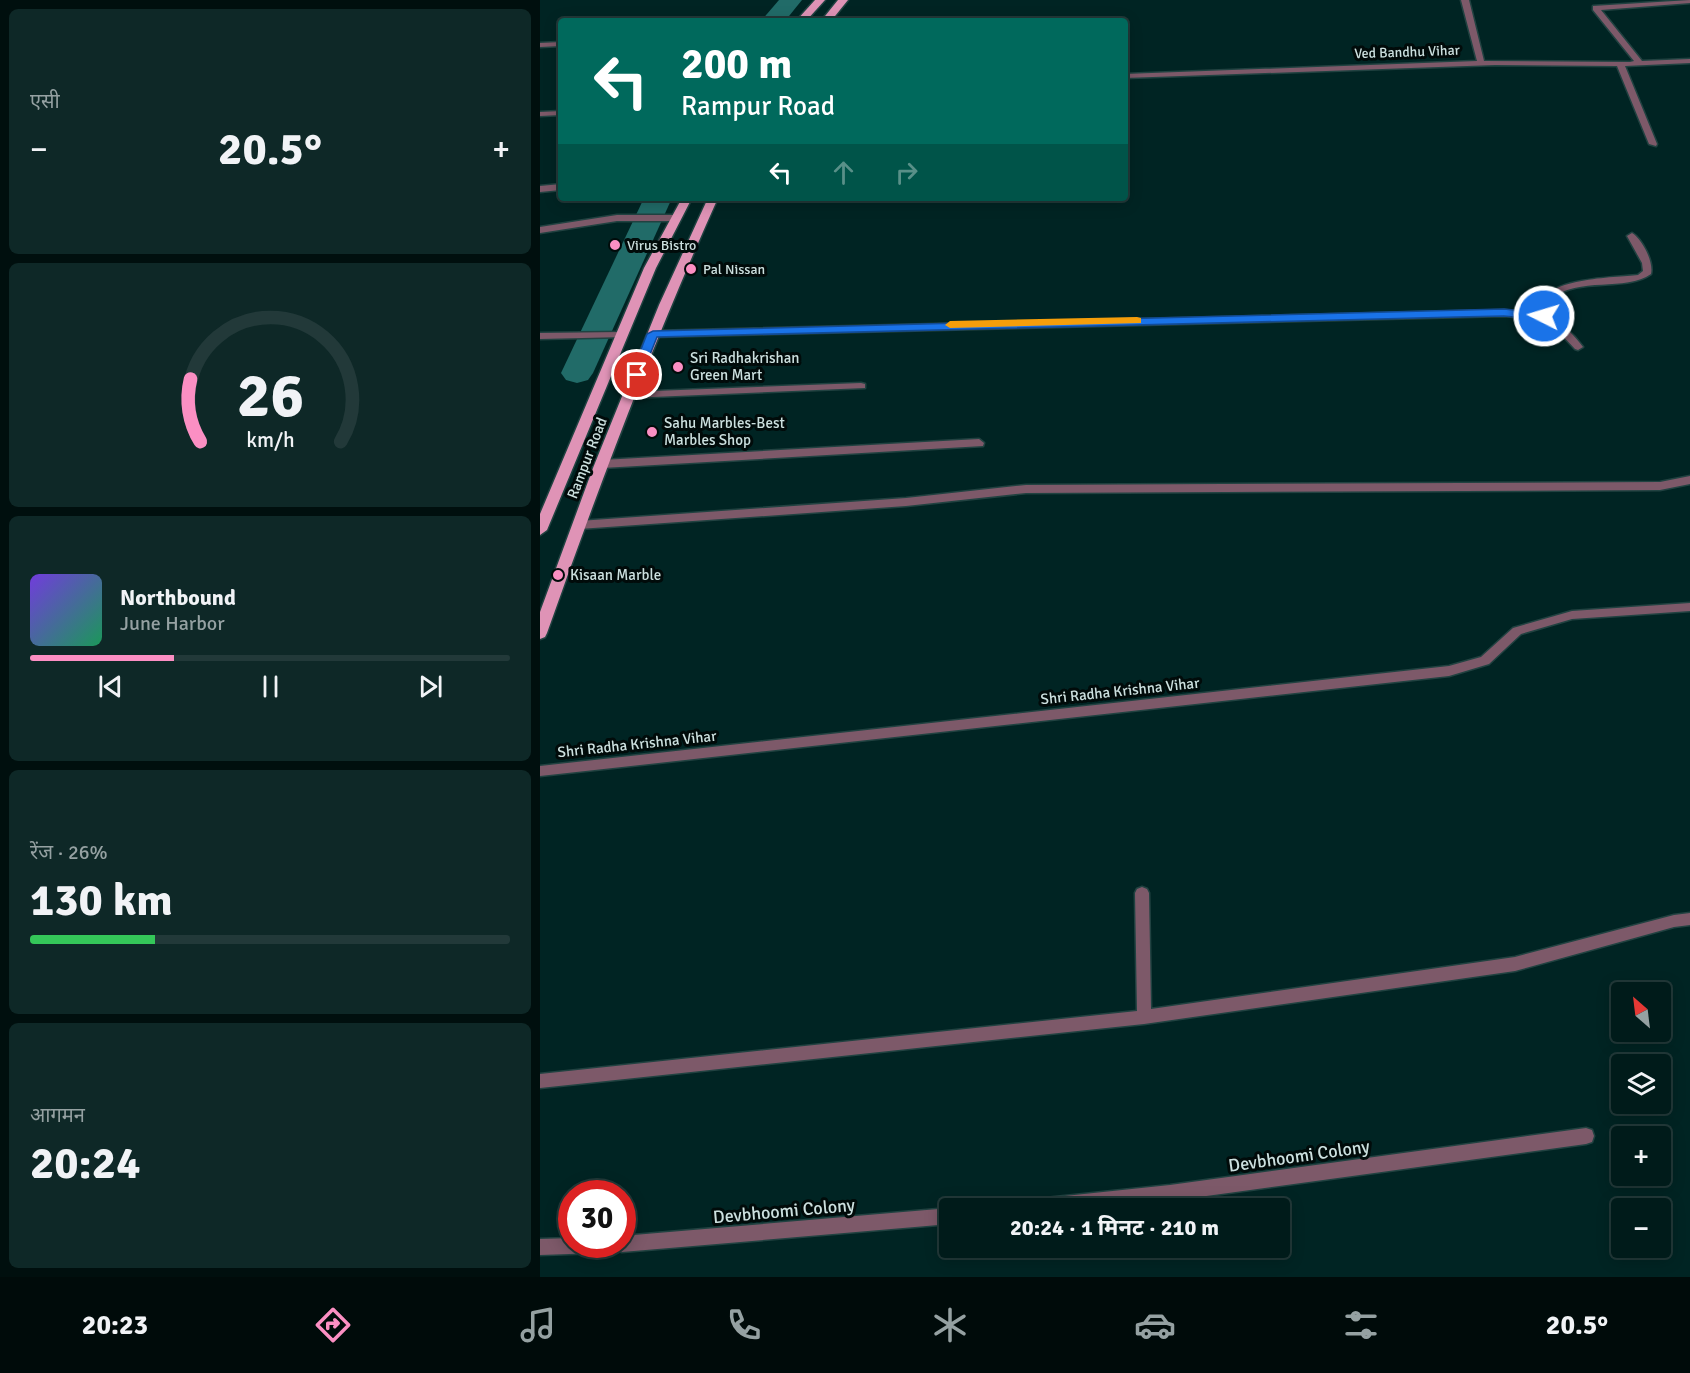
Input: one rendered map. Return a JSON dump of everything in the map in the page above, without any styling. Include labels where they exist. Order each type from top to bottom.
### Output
[{"type":"main road","points":[[804,18],[820,0]]},
{"type":"main road","points":[[828,18],[843,0]]},
{"type":"main road","points":[[540,530],[650,268],[686,201]]},
{"type":"main road","name":"Rampur Road","points":[[540,633],[653,334],[712,201]]},
{"type":"street","points":[[1465,0],[1481,63]]},
{"type":"street","points":[[1640,64],[1596,8],[1690,1]]},
{"type":"street","points":[[540,45],[558,44]]},
{"type":"street","name":"Ved Bandhu Vihar","points":[[1128,76],[1481,63],[1640,64],[1690,61]]},
{"type":"street","points":[[1620,64],[1653,144]]},
{"type":"street","points":[[540,114],[558,113]]},
{"type":"street","points":[[540,189],[558,187]]},
{"type":"street","points":[[540,230],[617,218],[677,218]]},
{"type":"street","points":[[1544,316],[1545,302],[1550,295],[1562,288],[1641,277],[1648,272],[1647,263],[1632,236]]},
{"type":"street","points":[[653,334],[1492,313],[1544,316],[1563,330],[1578,347]]},
{"type":"street","points":[[540,336],[622,335]]},
{"type":"street","points":[[629,395],[861,386]]},
{"type":"street","points":[[603,464],[979,443]]},
{"type":"street","points":[[579,525],[906,502],[1026,489],[1660,486],[1690,480]]},
{"type":"street","name":"Shri Radha Krishna Vihar","points":[[540,771],[1449,671],[1485,661],[1516,631],[1572,615],[1690,607]]},
{"type":"street","points":[[1142,893],[1144,1017]]},
{"type":"street","points":[[540,1081],[1144,1017],[1515,964],[1674,921],[1690,919]]},
{"type":"street","name":"Devbhoomi Colony","points":[[1122,1198],[1586,1136]]},
{"type":"street","name":"Devbhoomi Colony","points":[[636,1243],[939,1217]]},
{"type":"street","points":[[540,1247],[558,1246]]},
{"type":"waterway","points":[[776,18],[791,0]]},
{"type":"waterway","points":[[577,373],[657,201]]},
{"type":"slow traffic","points":[[950,325],[1137,321]]},
{"type":"place","name":"Virus Bistro","points":[[615,245]]},
{"type":"place","name":"Pal Nissan","points":[[691,269]]},
{"type":"place","name":"Sri Radhakrishan Green Mart","points":[[678,367]]},
{"type":"place","name":"Sahu Marbles-Best Marbles Shop","points":[[652,432]]},
{"type":"place","name":"Kisaan Marble","points":[[558,575]]},
{"type":"route","points":[[637,375],[653,334],[1504,313],[1544,316]]}]
